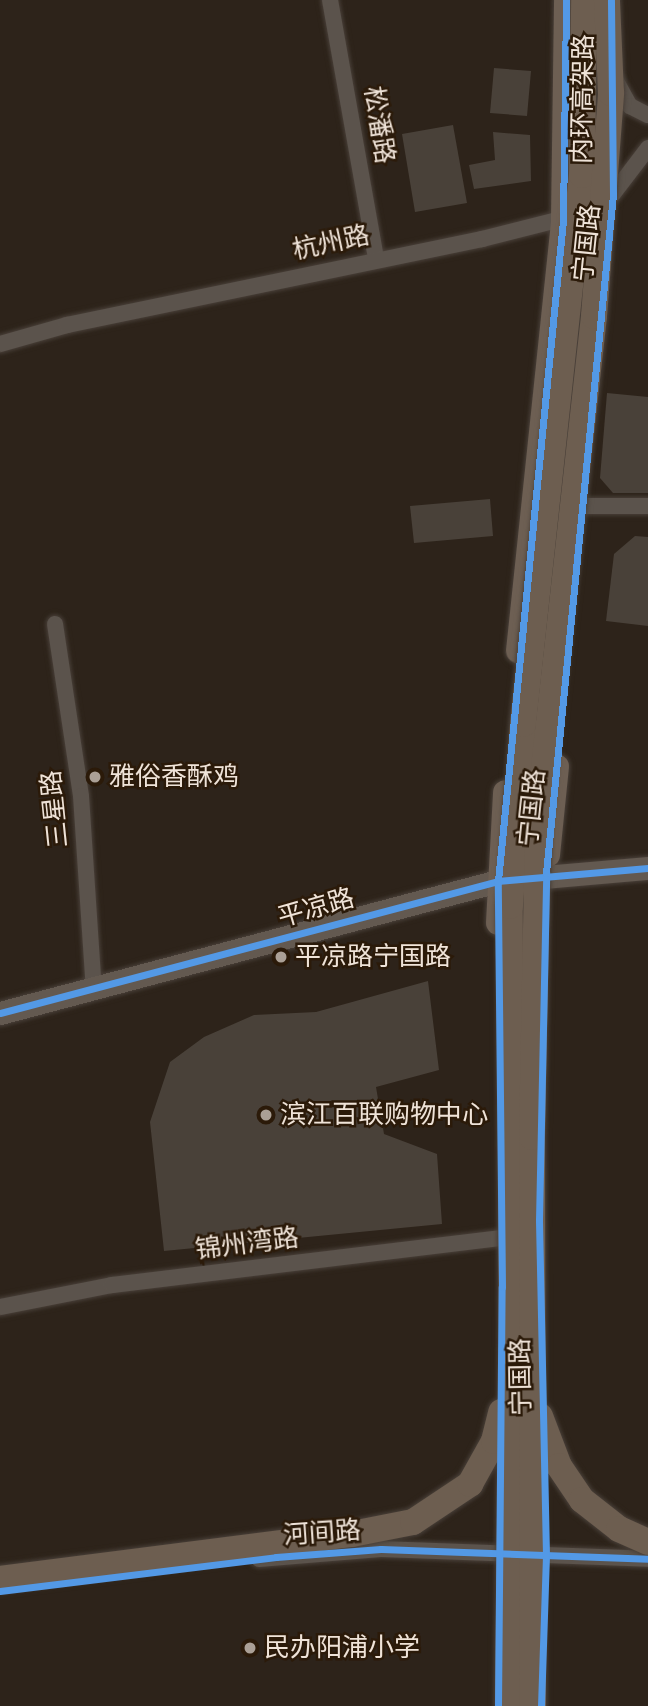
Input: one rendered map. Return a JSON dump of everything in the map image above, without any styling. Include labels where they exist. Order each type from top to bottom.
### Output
[{"type":"highway","name":"内环高架路","points":[[508,1706],[512,1348],[510,905],[523,724],[572,305],[586,107],[583,0]]},
{"type":"highway","name":"内环高架路","points":[[533,1706],[535,1377],[532,1137],[538,821],[594,316],[611,93],[609,0]]},
{"type":"highway","points":[[0,1578],[352,1534],[413,1522],[454,1498],[484,1464],[497,1431],[512,1348]]},
{"type":"highway","points":[[535,1377],[545,1436],[569,1483],[607,1521],[648,1542]]},
{"type":"main road","name":"宁国路","points":[[498,1706],[502,1238],[498,881],[563,220],[566,0]]},
{"type":"main road","name":"宁国路","points":[[541,1706],[546,1555],[539,1220],[546,873],[613,194],[615,78],[609,0]]},
{"type":"main road","name":"平凉路","points":[[0,1013],[498,881],[546,873],[648,868]]},
{"type":"street","name":"松潘路","points":[[330,0],[376,258]]},
{"type":"street","points":[[615,78],[629,106],[648,115]]},
{"type":"street","name":"杭州路","points":[[0,344],[376,258],[563,220],[613,194],[648,148]]},
{"type":"street","points":[[581,506],[648,506]]},
{"type":"street","name":"三星路","points":[[55,624],[81,796],[94,990]]},
{"type":"street","name":"锦州湾路","points":[[0,1307],[112,1285],[502,1238]]},
{"type":"street","name":"河间路","points":[[0,1591],[289,1556],[381,1549],[648,1559]]},
{"type":"building","points":[[494,68],[531,71],[527,116],[490,113]]},
{"type":"building","points":[[453,125],[467,203],[415,212],[402,134]]},
{"type":"building","points":[[493,132],[530,135],[531,181],[474,189],[469,165],[495,160]]},
{"type":"building","points":[[607,393],[648,397],[648,493],[613,493],[600,478]]},
{"type":"building","points":[[490,499],[493,536],[414,543],[410,506]]},
{"type":"building","points":[[635,536],[648,537],[648,626],[606,621],[614,554]]},
{"type":"building","name":"滨江百联购物中心","points":[[428,981],[439,1070],[376,1087],[384,1134],[437,1154],[442,1224],[164,1251],[150,1122],[170,1062],[204,1037],[254,1015],[316,1012]]},
{"type":"cycle path","points":[[498,1706],[502,1287],[498,881],[563,220],[566,0]]},
{"type":"cycle path","points":[[541,1706],[546,1555],[539,1220],[546,873],[613,194],[611,0]]},
{"type":"cycle path","points":[[0,1013],[498,881],[648,868]]},
{"type":"cycle path","points":[[0,1591],[276,1557],[381,1549],[648,1559]]},
{"type":"place","name":"雅俗香酥鸡","points":[[95,777]]},
{"type":"place","name":"平凉路宁国路","points":[[281,957]]},
{"type":"place","name":"滨江百联购物中心","points":[[266,1115]]},
{"type":"place","name":"民办阳浦小学","points":[[250,1648]]}]
